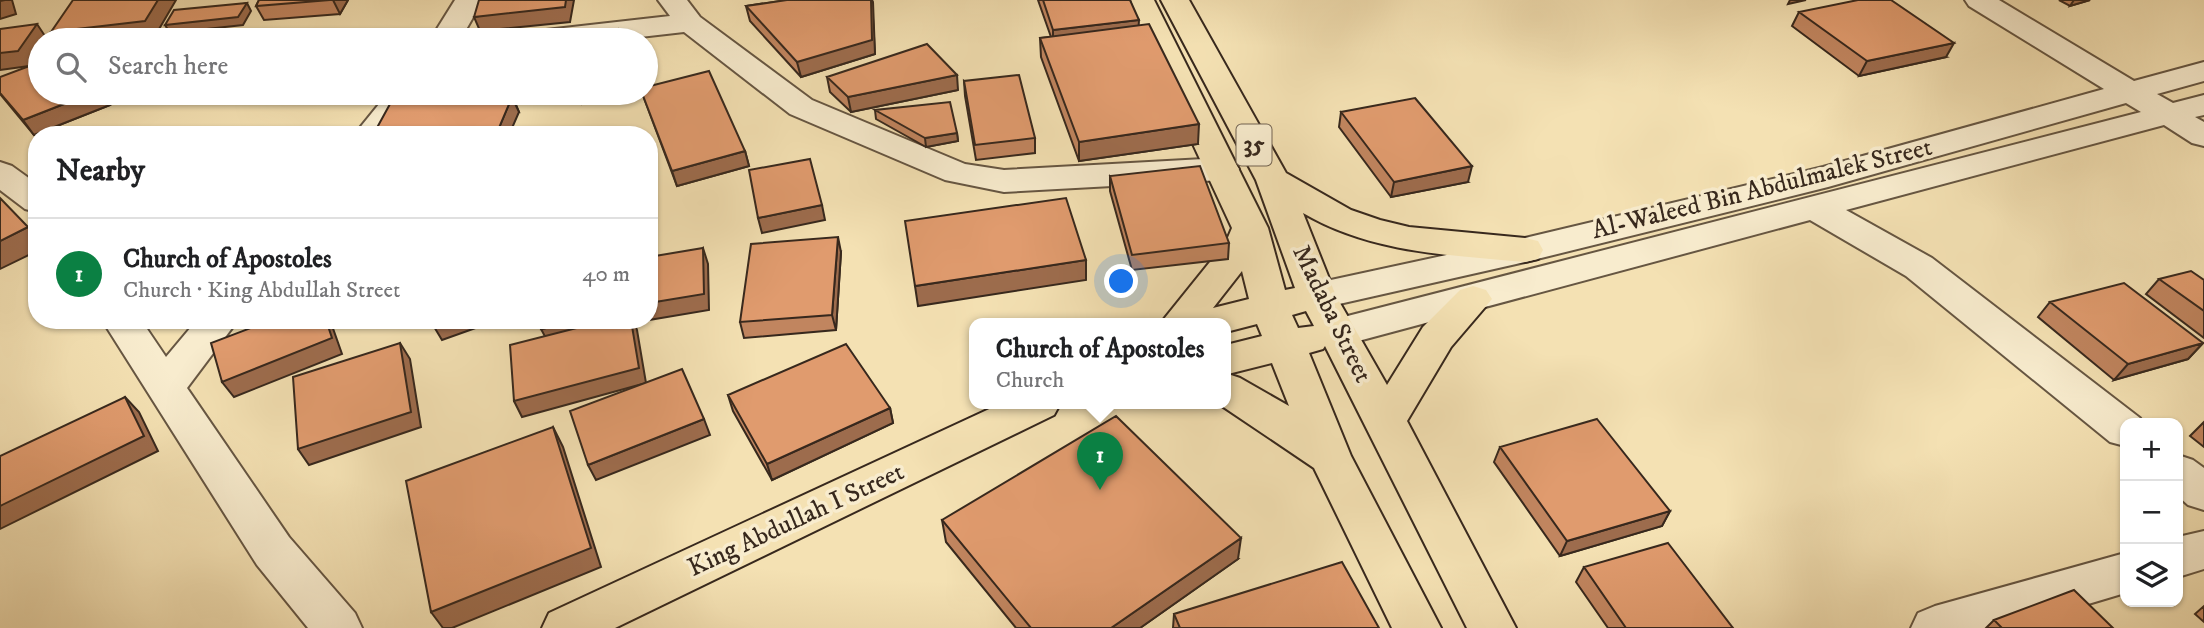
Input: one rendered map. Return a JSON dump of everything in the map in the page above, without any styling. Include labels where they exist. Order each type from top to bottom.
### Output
[{"type":"main road","name":"Madaba Street","points":[[1140,0],[1250,228],[1278,326],[1330,457],[1417,628]]},
{"type":"main road","name":"Madaba Street","points":[[1175,0],[1273,180],[1317,296],[1386,421],[1492,628]]},
{"type":"main road","points":[[1273,180],[1338,218],[1371,230],[1409,239],[1525,250]]},
{"type":"main road","points":[[1184,318],[1242,247],[1250,228]]},
{"type":"main road","points":[[1231,357],[1317,296]]},
{"type":"main road","points":[[1386,421],[1437,337],[1473,299]]},
{"type":"main road","points":[[1231,325],[1278,326],[1336,333]]},
{"type":"main road","points":[[1231,392],[1275,418],[1330,457]]},
{"type":"main road","name":"King Abdullah I Street","points":[[566,628],[1036,409]]},
{"type":"street","points":[[452,28],[469,0]]},
{"type":"street","points":[[1979,0],[2131,89],[2204,136]]},
{"type":"street","points":[[597,28],[681,11],[800,107],[957,173],[1004,181],[1222,169]]},
{"type":"street","name":"Al-Waleed Bin Abdulmalek Street","points":[[1317,296],[1525,250],[1828,176],[2131,89],[2204,71]]},
{"type":"street","points":[[377,126],[394,105]]},
{"type":"street","name":"Al-Waleed Bin Abdulmalek Street","points":[[1336,333],[2204,105]]},
{"type":"street","points":[[0,173],[28,194]]},
{"type":"street","points":[[1815,208],[1919,267],[2120,426]]},
{"type":"street","points":[[127,329],[273,551],[338,628]]},
{"type":"street","points":[[164,388],[212,329]]},
{"type":"street","points":[[2183,476],[2204,492]]},
{"type":"street","points":[[2183,556],[2204,550]]},
{"type":"street","points":[[1935,628],[2120,574]]},
{"type":"building","points":[[73,0],[158,0],[145,21],[85,28],[54,28]]},
{"type":"building","points":[[259,0],[330,0],[256,6]]},
{"type":"building","points":[[479,0],[566,0],[565,7],[474,17]]},
{"type":"building","points":[[787,0],[871,0],[872,40],[797,62],[746,6]]},
{"type":"building","points":[[1043,0],[1130,0],[1139,20],[1053,30]]},
{"type":"building","points":[[1858,0],[1891,0],[1954,43],[1867,61],[1799,12]]},
{"type":"building","points":[[247,3],[238,17],[165,25],[174,10]]},
{"type":"building","points":[[37,24],[34,28],[28,28],[28,37],[18,51],[0,53],[0,29]]},
{"type":"building","points":[[1149,24],[1199,124],[1079,142],[1040,38]]},
{"type":"building","points":[[927,44],[957,75],[848,97],[827,77]]},
{"type":"building","points":[[28,66],[28,105],[61,105],[23,120],[0,93],[0,77]]},
{"type":"building","points":[[709,71],[745,151],[672,171],[658,135],[658,126],[655,126],[647,105],[658,105],[658,84]]},
{"type":"building","points":[[1019,75],[1035,138],[975,145],[964,81]]},
{"type":"building","points":[[1415,98],[1472,166],[1394,182],[1341,112]]},
{"type":"building","points":[[950,102],[957,133],[925,138],[875,110]]},
{"type":"building","points":[[389,105],[509,105],[500,126],[378,126]]},
{"type":"building","points":[[810,159],[822,205],[758,218],[749,170]]},
{"type":"building","points":[[1200,166],[1229,243],[1132,255],[1110,176]]},
{"type":"building","points":[[0,198],[28,227],[0,241]]},
{"type":"building","points":[[1066,198],[1086,260],[915,286],[905,221]]},
{"type":"building","points":[[838,237],[832,315],[740,322],[751,244]]},
{"type":"building","points":[[703,248],[704,294],[658,302],[658,256]]},
{"type":"building","points":[[2191,271],[2204,280],[2204,311],[2159,279]]},
{"type":"building","points":[[2124,283],[2203,343],[2128,364],[2050,302]]},
{"type":"building","points":[[248,329],[329,329],[332,338],[222,382],[211,343]]},
{"type":"building","points":[[573,329],[632,329],[639,368],[514,401],[510,345]]},
{"type":"building","points":[[400,343],[411,412],[298,449],[293,377]]},
{"type":"building","points":[[846,344],[890,408],[767,464],[728,395]]},
{"type":"building","points":[[682,369],[704,419],[588,465],[570,411]]},
{"type":"building","points":[[125,397],[144,436],[0,506],[0,456]]},
{"type":"building","points":[[1116,416],[1241,538],[1111,628],[1031,628],[942,520]]},
{"type":"building","points":[[1597,419],[1670,511],[1567,541],[1500,447]]},
{"type":"building","points":[[553,427],[591,548],[431,612],[406,481]]},
{"type":"building","points":[[1668,543],[1733,628],[1626,628],[1584,567]]},
{"type":"building","points":[[1342,562],[1379,628],[1180,628],[1174,614]]},
{"type":"building","points":[[2074,590],[2113,628],[2002,628],[1994,620]]},
{"type":"place","name":"Church of Apostoles","points":[[1100,490]]}]
